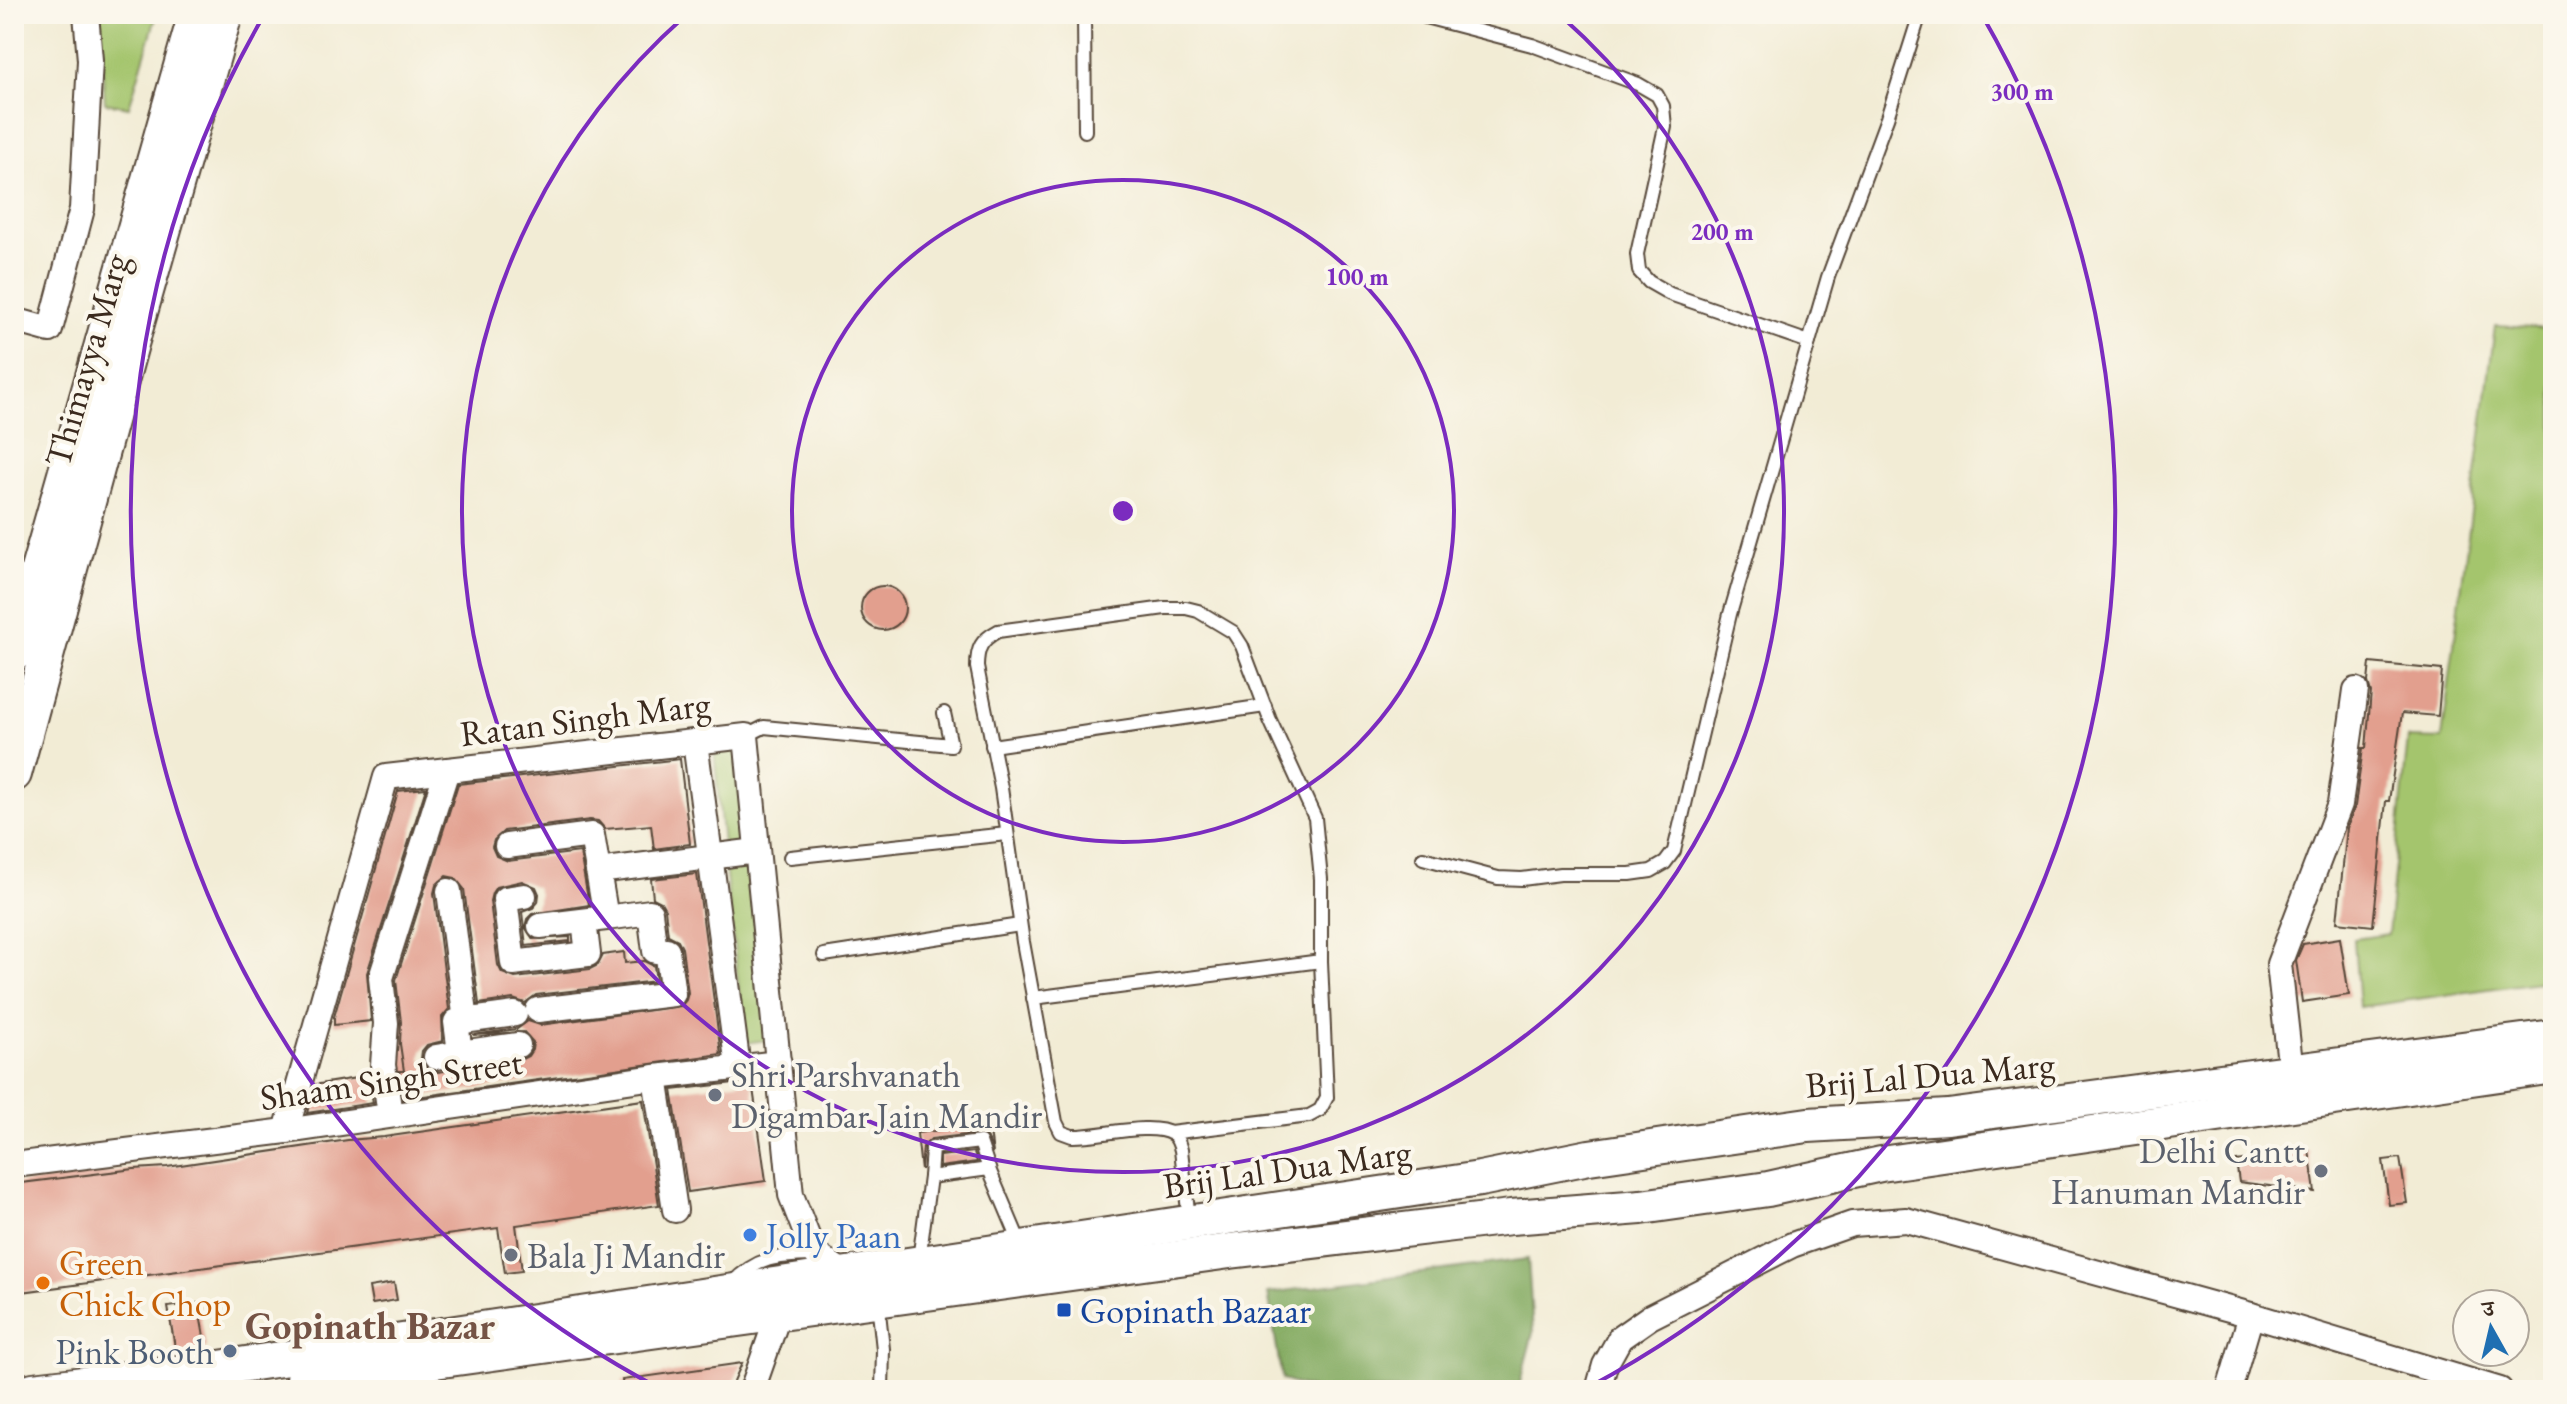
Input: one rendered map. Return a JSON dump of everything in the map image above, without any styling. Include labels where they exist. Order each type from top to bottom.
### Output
[{"type":"street","points":[[14,320],[50,330],[82,209],[90,60],[86,14]]},
{"type":"street","name":"Thimayya Marg","points":[[14,774],[196,14]]},
{"type":"street","name":"Thimayya Marg","points":[[14,654],[225,14]]},
{"type":"street","points":[[2291,1072],[2279,964],[2340,804],[2356,690]]},
{"type":"street","name":"Ratan Singh Marg","points":[[286,1131],[386,777],[746,736],[791,1195],[797,1215],[817,1255]]},
{"type":"street","points":[[695,742],[738,1067]]},
{"type":"street","points":[[390,1115],[383,1065],[386,1023],[381,978],[447,770]]},
{"type":"street","points":[[507,846],[592,835],[598,871],[595,920],[588,954],[513,963],[505,899],[524,896]]},
{"type":"street","points":[[598,871],[757,851]]},
{"type":"street","points":[[449,891],[452,1022],[448,1055],[518,1045]]},
{"type":"street","points":[[452,1022],[673,994],[667,950],[655,951],[650,912],[540,926]]},
{"type":"street","name":"Brij Lal Dua Marg","points":[[33,1390],[219,1368],[724,1293],[1480,1179],[1589,1157],[1808,1125],[1948,1117],[2553,1037]]},
{"type":"street","name":"Shaam Singh Street","points":[[14,1165],[286,1131],[655,1077],[779,1063]]},
{"type":"street","name":"Brij Lal Dua Marg","points":[[221,1390],[353,1381],[779,1313],[1230,1251],[1495,1219],[1641,1207],[1768,1189],[1881,1164],[2553,1066]]},
{"type":"street","points":[[655,1077],[675,1210]]},
{"type":"street","points":[[1598,1390],[1605,1365],[1620,1338],[1650,1317],[1792,1245],[1852,1224],[1906,1220],[2251,1315],[2500,1390]]},
{"type":"street","points":[[817,1255],[845,1274]]},
{"type":"street","points":[[752,1390],[779,1313]]},
{"type":"street","points":[[2229,1390],[2251,1315]]},
{"type":"lane","points":[[1084,14],[1085,131]]},
{"type":"lane","points":[[1423,858],[1498,878],[1522,879],[1651,871],[1665,863],[1674,851],[1730,614],[1828,277],[1887,118],[1920,14]]},
{"type":"lane","points":[[1425,17],[1532,45],[1638,84],[1657,95],[1663,106],[1665,127],[1637,254],[1639,271],[1649,282],[1670,294],[1809,342]]},
{"type":"lane","points":[[1165,608],[1198,611],[1233,632],[1242,646],[1315,818],[1321,879],[1321,961],[1328,1080],[1327,1097],[1320,1110],[1309,1116],[1170,1133],[1152,1129],[1086,1137],[1061,1132],[1056,1122],[1033,998],[992,746],[977,667],[977,649],[985,637],[998,631],[1165,608]]},
{"type":"lane","points":[[992,746],[1265,706]]},
{"type":"lane","points":[[746,736],[764,727],[951,745],[944,713]]},
{"type":"lane","points":[[790,857],[1007,834]]},
{"type":"lane","points":[[824,955],[1020,925]]},
{"type":"lane","points":[[1033,998],[1321,961]]},
{"type":"lane","points":[[1170,1133],[1178,1140],[1181,1150],[1189,1223]]},
{"type":"lane","points":[[918,1263],[932,1148],[980,1142],[1022,1247]]},
{"type":"lane","points":[[930,1177],[989,1169]]},
{"type":"lane","points":[[724,1293],[748,1267],[778,1256],[817,1255]]},
{"type":"lane","points":[[878,1300],[883,1349],[882,1390]]},
{"type":"green space","points":[[99,14],[157,14],[129,107],[105,103]]},
{"type":"green space","points":[[2495,326],[2553,329],[2553,980],[2359,1007],[2354,939],[2388,934],[2408,738],[2442,739]]},
{"type":"green space","points":[[740,748],[750,843],[723,845],[714,750]]},
{"type":"green space","points":[[748,864],[768,1040],[745,1043],[725,867]]},
{"type":"green space","points":[[1528,1259],[1533,1333],[1518,1390],[1317,1390],[1282,1380],[1268,1293]]},
{"type":"building","points":[[883,586],[899,592],[905,608],[899,624],[883,630],[867,624],[861,608],[867,592]]},
{"type":"building","points":[[2370,663],[2442,670],[2438,716],[2402,713],[2389,801],[2386,801],[2373,926],[2337,922],[2347,828],[2355,806],[2363,748],[2366,748]]},
{"type":"building","points":[[680,759],[690,844],[654,849],[651,825],[605,829],[598,821],[590,820],[504,831],[494,840],[492,847],[496,856],[508,861],[580,852],[589,905],[532,914],[525,927],[533,939],[570,937],[570,941],[526,946],[522,912],[533,908],[538,902],[536,887],[522,881],[496,887],[490,901],[498,965],[502,973],[515,978],[590,969],[598,965],[603,955],[624,952],[625,963],[644,961],[654,966],[656,981],[536,995],[525,1003],[513,999],[479,1004],[464,889],[455,878],[446,876],[436,885],[434,893],[449,1009],[442,1017],[443,1041],[427,1045],[421,1059],[425,1067],[438,1072],[520,1060],[532,1050],[533,1042],[524,1032],[473,1035],[517,1029],[528,1021],[540,1025],[681,1006],[688,993],[682,948],[678,940],[668,935],[665,909],[661,902],[653,898],[651,879],[697,874],[721,1054],[403,1099],[399,1071],[404,1071],[396,980],[458,784]]},
{"type":"building","points":[[426,788],[367,973],[371,1021],[334,1025],[398,791]]},
{"type":"building","points":[[2340,938],[2349,995],[2302,1002],[2296,960],[2303,944]]},
{"type":"building","points":[[369,1076],[373,1103],[307,1113],[314,1085]]},
{"type":"building","points":[[752,1081],[766,1181],[688,1192],[672,1090]]},
{"type":"building","points":[[643,1100],[659,1205],[516,1225],[522,1271],[505,1273],[498,1228],[14,1293],[14,1184],[167,1167]]},
{"type":"building","points":[[989,1124],[993,1153],[982,1133],[931,1139],[923,1147],[921,1170],[917,1133]]},
{"type":"building","points":[[2309,1150],[2315,1192],[2239,1182],[2236,1161]]},
{"type":"building","points":[[974,1152],[977,1162],[940,1167],[940,1156]]},
{"type":"building","points":[[2400,1158],[2407,1203],[2389,1205],[2383,1160]]},
{"type":"building","points":[[394,1283],[397,1300],[372,1304],[369,1287]]},
{"type":"building","points":[[198,1303],[206,1348],[176,1353],[168,1307]]},
{"type":"building","points":[[742,1363],[730,1390],[623,1390],[622,1380]]},
{"type":"place","name":"Shri Parshvanath Digambar Jain Mandir","points":[[715,1095]]},
{"type":"place","name":"Delhi Cantt Hanuman Mandir","points":[[2321,1171]]},
{"type":"place","name":"Jolly Paan","points":[[750,1235]]},
{"type":"place","name":"Bala Ji Mandir","points":[[511,1255]]},
{"type":"place","name":"Green Chick Chop","points":[[43,1283]]},
{"type":"place","name":"Gopinath Bazaar","points":[[1064,1310]]},
{"type":"place","name":"Pink Booth","points":[[230,1351]]},
{"type":"district","name":"Gopinath Bazar","points":[[370,1326]]}]
